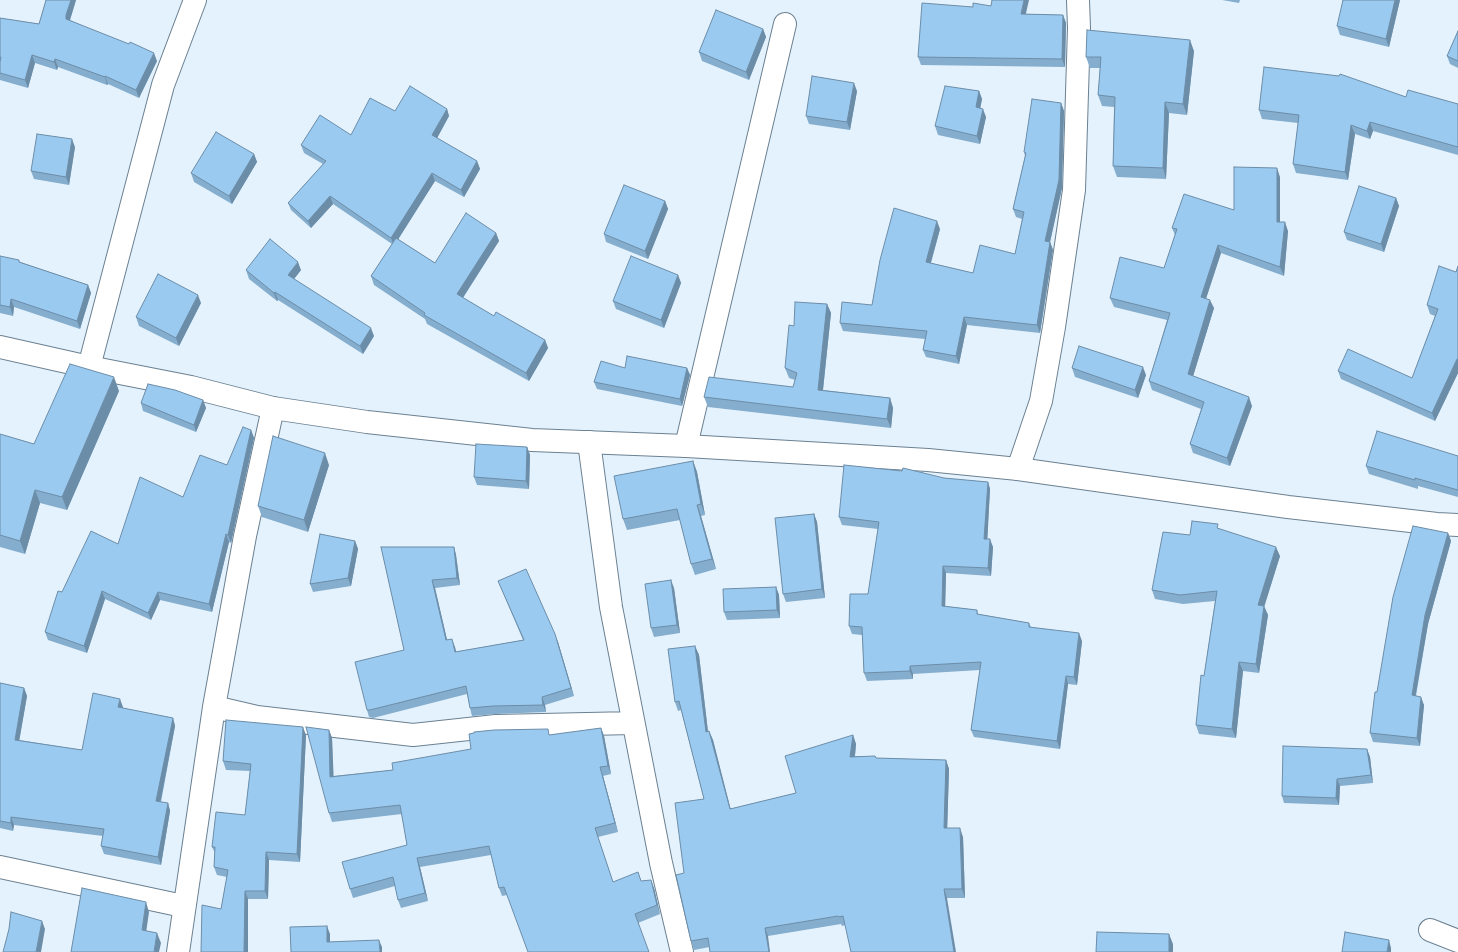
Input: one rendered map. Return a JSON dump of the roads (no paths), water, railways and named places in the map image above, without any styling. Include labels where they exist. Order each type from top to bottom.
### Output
[{"type":"street","points":[[89,367],[163,85],[195,0]]},
{"type":"street","points":[[1018,469],[1040,401],[1054,327],[1074,190],[1079,28],[1078,0]]},
{"type":"street","points":[[686,446],[785,24]]},
{"type":"street","points":[[0,347],[89,367],[191,387],[273,408],[367,422],[532,440],[686,446],[928,460],[1018,469],[1288,507],[1437,524],[1458,525]]},
{"type":"street","points":[[178,952],[214,707],[245,536],[273,408]]},
{"type":"street","points":[[589,442],[611,606],[661,863],[682,952]]},
{"type":"street","points":[[214,707],[257,717],[413,736],[496,726],[633,722]]},
{"type":"street","points":[[0,867],[184,906]]},
{"type":"street","points":[[1430,930],[1458,941]]}]
